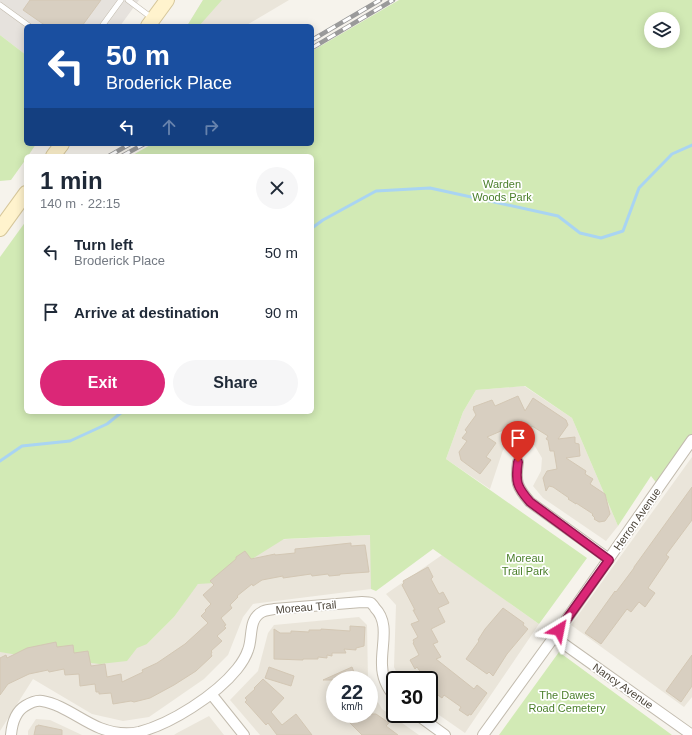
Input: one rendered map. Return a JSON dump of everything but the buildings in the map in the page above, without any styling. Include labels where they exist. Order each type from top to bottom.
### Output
[{"type":"main road","points":[[150,22],[167,0]]},
{"type":"main road","points":[[0,229],[24,197]]},
{"type":"street","name":"Herron Avenue","points":[[483,735],[609,560],[692,440]]},
{"type":"street","points":[[518,462],[516,476],[520,490],[530,502],[609,560]]},
{"type":"street","name":"Moreau Trail","points":[[11,735],[12,724],[22,708],[32,702],[42,701],[56,706],[100,728],[122,735],[154,727],[212,695],[237,668],[248,650],[254,620],[261,612],[274,609],[362,602],[372,603],[380,613],[383,624],[384,644],[382,666],[386,684]]},
{"type":"street","name":"Nancy Avenue","points":[[554,637],[690,732]]},
{"type":"street","points":[[212,695],[244,735]]},
{"type":"street","points":[[428,723],[445,735]]},
{"type":"lane","points":[[103,24],[121,0]]},
{"type":"lane","points":[[128,0],[150,22]]},
{"type":"lane","points":[[0,6],[26,24]]},
{"type":"shaded area","points":[[0,0],[139,0],[121,24],[24,24],[24,53],[0,35]]},
{"type":"shaded area","points":[[203,0],[289,0],[248,24],[188,24]]},
{"type":"shaded area","points":[[524,386],[572,418],[618,526],[606,541],[543,498],[533,486],[541,471],[542,458],[533,443],[515,441],[503,450],[490,489],[446,459],[463,412],[476,390]]},
{"type":"shaded area","points":[[692,457],[692,697],[684,707],[571,625]]},
{"type":"shaded area","points":[[371,535],[371,589],[253,604],[243,617],[228,655],[204,679],[149,717],[123,721],[92,714],[33,679],[0,731],[0,637],[147,644],[174,617],[195,587],[229,554],[269,540]]},
{"type":"shaded area","points":[[442,555],[539,624],[465,733],[438,714],[438,671],[396,671],[394,667],[396,605],[386,594]]},
{"type":"shaded area","points":[[359,617],[367,625],[368,671],[326,671],[326,723],[378,723],[378,702],[382,709],[386,712],[386,723],[402,723],[419,735],[260,735],[230,700],[258,671],[268,633],[274,625]]},
{"type":"shaded area","points":[[209,716],[224,735],[174,735],[177,733]]},
{"type":"shaded area","points":[[36,719],[50,720],[82,735],[28,735],[28,731]]},
{"type":"green space","points":[[203,0],[222,0],[201,24],[188,24]]},
{"type":"green space","name":"Warden Woods Park","points":[[399,0],[692,0],[692,436],[658,485],[651,476],[618,526],[572,418],[525,386],[476,390],[463,412],[446,459],[587,558],[539,624],[433,549],[376,591],[371,589],[370,535],[284,539],[214,583],[198,584],[174,617],[147,644],[137,648],[127,661],[100,664],[0,652],[0,257],[24,224],[24,414],[314,414],[314,154],[134,154],[148,146],[314,146],[314,50]]},
{"type":"green space","points":[[0,35],[24,53],[24,146],[35,146],[29,154],[24,154],[24,162],[11,180],[0,181]]},
{"type":"green space","name":"The Dawes Road Cemetery","points":[[559,652],[672,735],[499,735]]},
{"type":"waterway","points":[[314,227],[323,220],[376,191],[430,188],[558,216],[580,233],[601,238],[623,231],[639,188],[672,154],[692,145]]},
{"type":"waterway","points":[[0,461],[22,446],[70,441],[107,424],[120,414]]},
{"type":"railway","points":[[314,39],[380,0]]},
{"type":"railway","points":[[314,47],[393,0]]},
{"type":"railway","points":[[112,154],[126,146]]},
{"type":"railway","points":[[126,154],[140,146]]},
{"type":"route","points":[[518,462],[516,476],[520,490],[530,502],[609,560],[559,630]]},
{"type":"park label","name":"Moreau Trail Park","points":[[525,564]]}]
